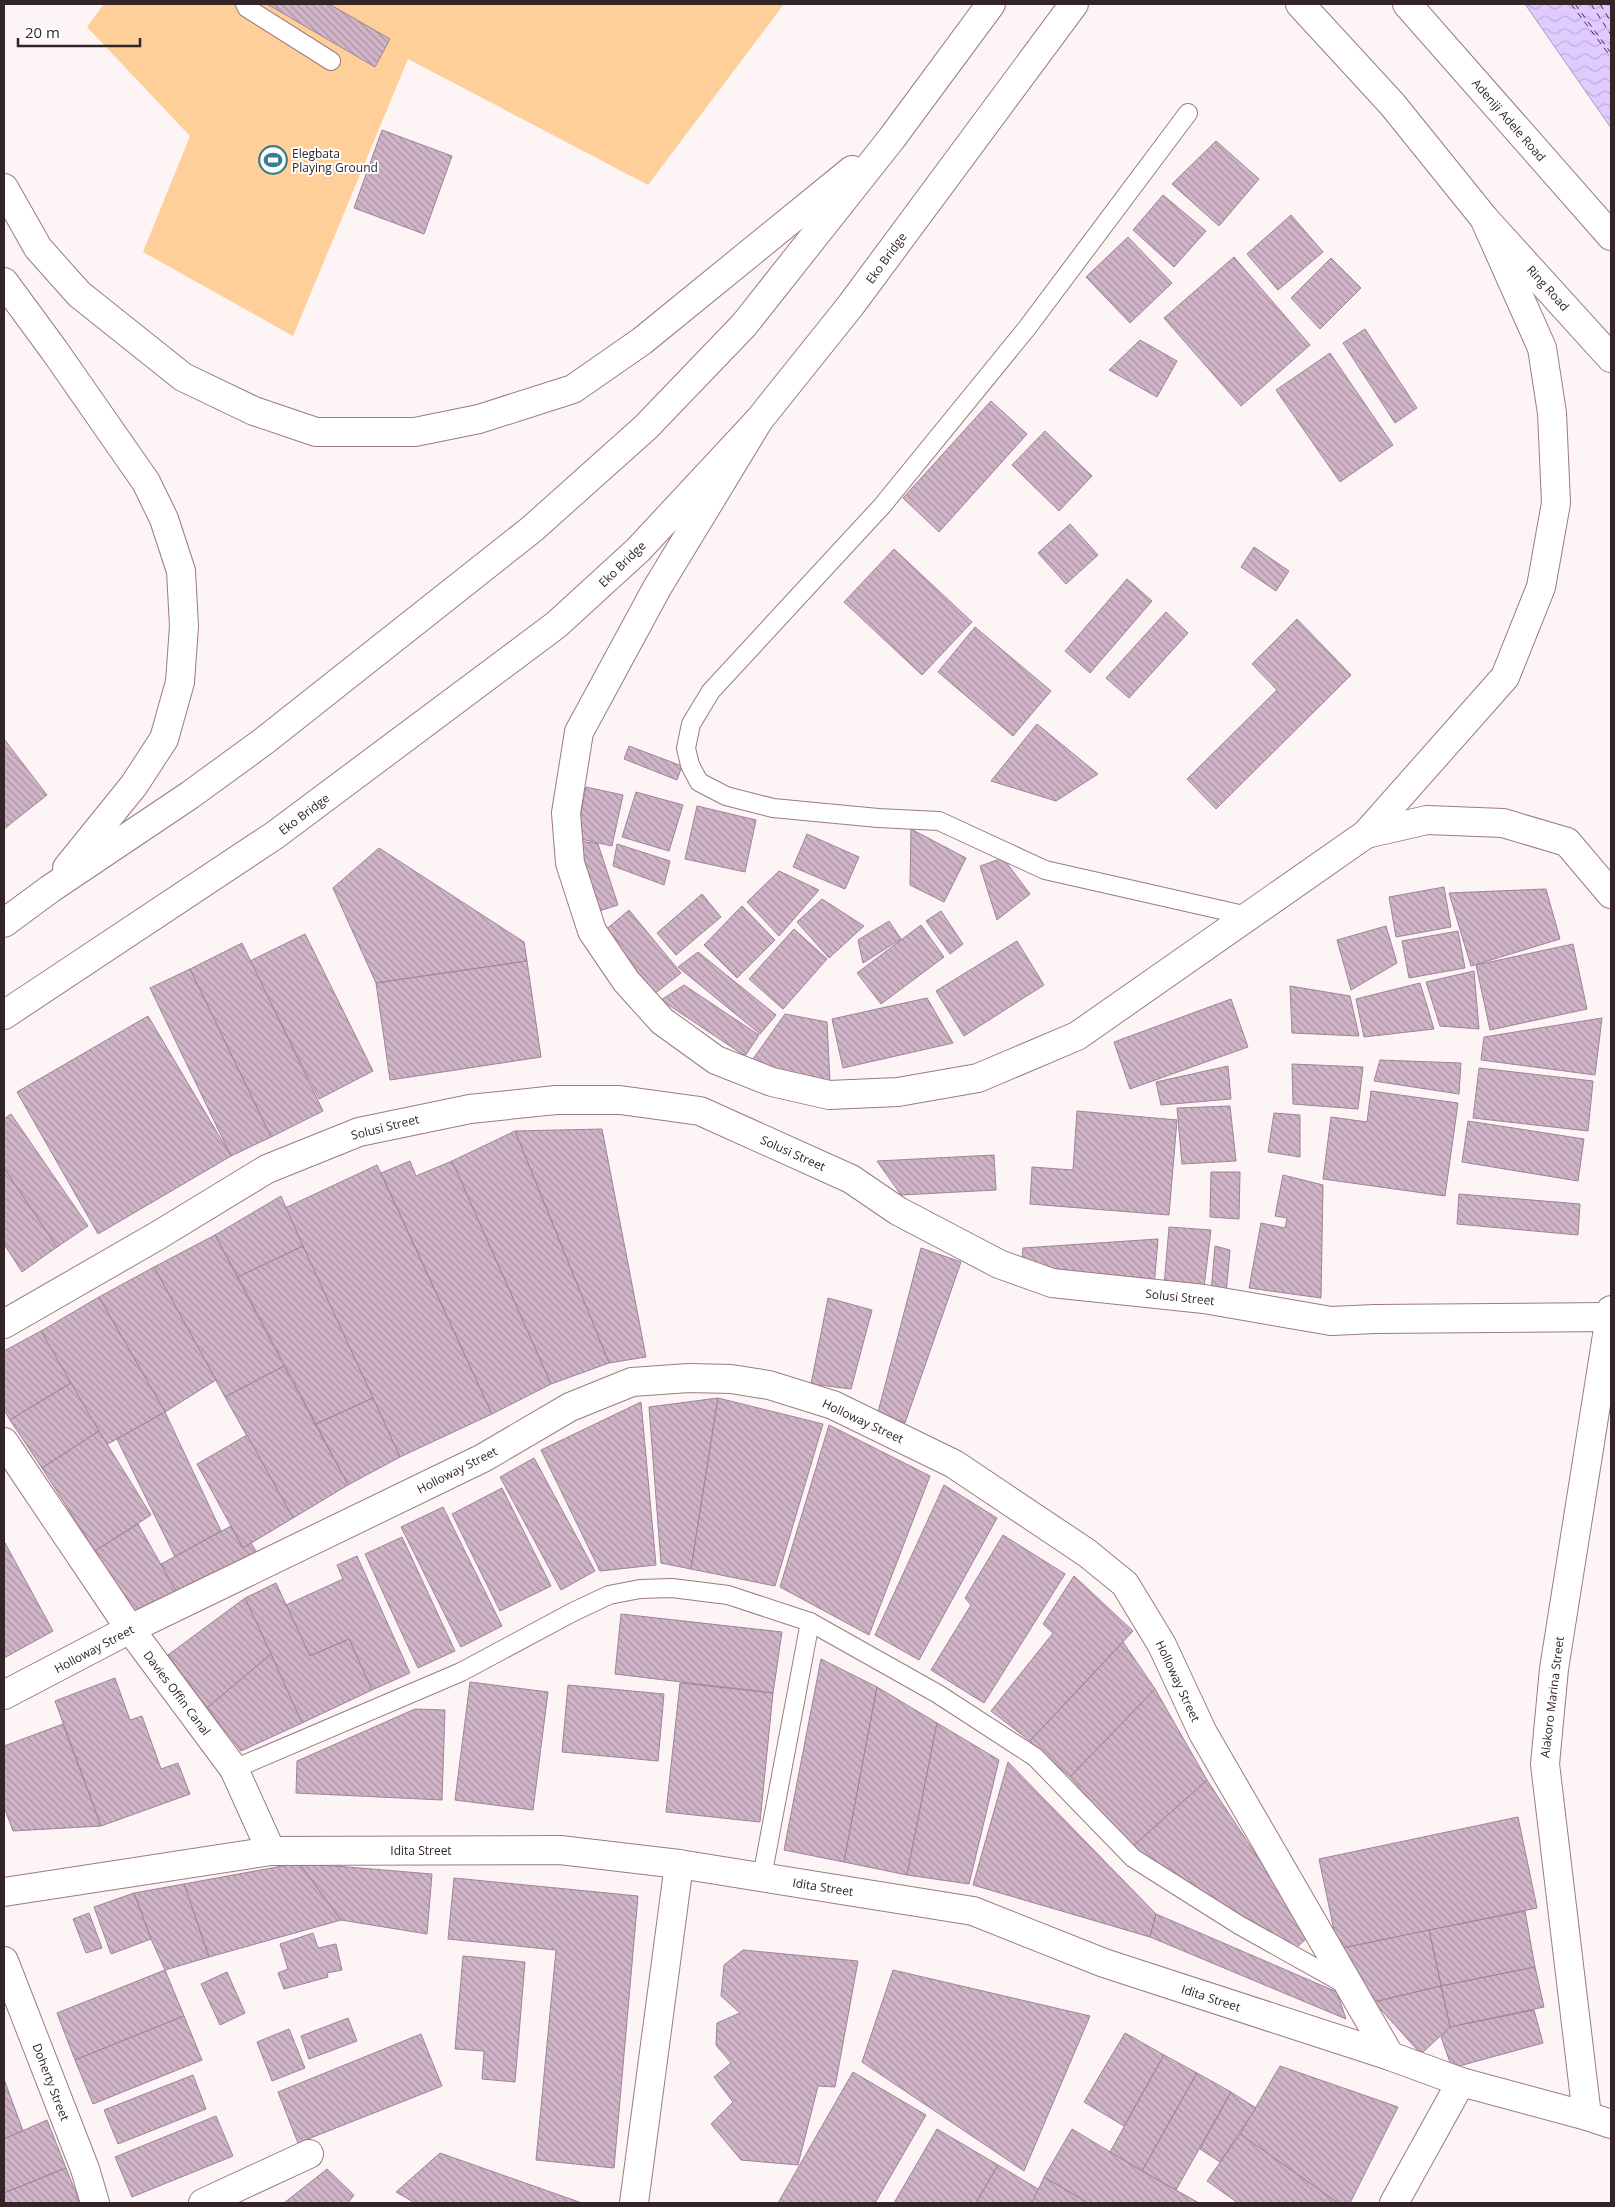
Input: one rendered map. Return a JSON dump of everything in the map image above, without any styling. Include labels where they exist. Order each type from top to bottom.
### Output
[{"type":"main road","points":[[4,923],[50,889],[190,795],[264,741],[554,510],[646,427],[744,325],[892,138],[991,4]]},
{"type":"main road","name":"Eko Bridge","points":[[4,1014],[275,835],[556,625],[638,550],[759,420],[851,305],[1074,4]]},
{"type":"main road","points":[[759,420],[657,588],[579,732],[566,813],[570,863],[592,931],[626,981],[662,1021],[716,1060],[772,1082],[830,1095],[898,1092],[978,1078],[1077,1036],[1366,834],[1505,677],[1541,587],[1556,503],[1552,413],[1542,348],[1484,218],[1392,104],[1300,4]]},
{"type":"main road","name":"Adeniji Adele Road","points":[[1407,4],[1611,236]]},
{"type":"main road","points":[[4,188],[38,248],[79,294],[183,377],[254,411],[316,432],[415,432],[479,419],[573,389],[642,340],[892,138]]},
{"type":"main road","name":"Ring Road","points":[[1484,218],[1611,358]]},
{"type":"main road","points":[[5,284],[146,482],[164,519],[181,571],[184,626],[180,682],[164,739],[134,785],[50,889]]},
{"type":"main road","points":[[1366,834],[1427,820],[1503,823],[1567,842],[1611,894]]},
{"type":"main road","name":"Solusi Street","points":[[4,1324],[157,1236],[267,1169],[359,1132],[470,1109],[556,1100],[620,1100],[700,1111],[851,1179],[898,1211],[999,1264],[1052,1283],[1204,1299],[1331,1321],[1375,1318],[1610,1314]]},
{"type":"main road","name":"Alakoro Marina Street","points":[[1599,2120],[1545,1764],[1554,1669],[1610,1314]]},
{"type":"main road","name":"Holloway Street","points":[[4,1695],[130,1629],[483,1458],[570,1407],[632,1382],[689,1378],[731,1379],[769,1385],[833,1405],[954,1464],[1087,1553],[1125,1584],[1162,1645],[1203,1734],[1390,2056]]},
{"type":"main road","name":"Davies Offin Canal","points":[[4,1442],[130,1629],[234,1769],[271,1851]]},
{"type":"main road","name":"Idita Street","points":[[4,1892],[271,1851],[560,1850],[679,1864],[974,1911],[1104,1963],[1390,2056],[1461,2082],[1599,2120]]},
{"type":"main road","points":[[634,2203],[679,1864]]},
{"type":"main road","name":"Doherty Street","points":[[4,1961],[85,2169],[95,2203]]},
{"type":"main road","points":[[1394,2203],[1461,2082]]},
{"type":"main road","points":[[203,2203],[309,2154]]},
{"type":"lane","points":[[245,4],[247,8],[331,61]]},
{"type":"lane","points":[[1188,113],[1027,328],[882,506],[711,691],[691,724],[686,748],[690,765],[699,782],[726,796],[773,808],[878,818],[939,821],[1045,870],[1248,916]]},
{"type":"lane","points":[[234,1769],[461,1672],[573,1612],[609,1595],[640,1589],[672,1588],[728,1595],[810,1622],[938,1694],[1035,1757],[1133,1858],[1239,1925],[1351,1988]]},
{"type":"lane","points":[[762,1878],[810,1622]]},
{"type":"shaded area","name":"Elegbata Playing Ground","points":[[104,4],[784,4],[648,185],[408,59],[293,336],[143,252],[190,136],[87,27]]},
{"type":"water","points":[[1525,4],[1611,4],[1611,128]]},
{"type":"building","points":[[267,4],[329,4],[390,39],[375,67]]},
{"type":"building","points":[[382,130],[452,156],[424,234],[354,208]]},
{"type":"building","points":[[1216,141],[1259,179],[1219,226],[1172,184]]},
{"type":"building","points":[[1163,195],[1206,231],[1174,267],[1133,230]]},
{"type":"building","points":[[1291,215],[1323,252],[1278,290],[1247,254]]},
{"type":"building","points":[[1128,237],[1172,283],[1130,323],[1086,277]]},
{"type":"building","points":[[1234,257],[1310,345],[1241,406],[1164,318]]},
{"type":"building","points":[[1331,258],[1361,288],[1320,329],[1291,298]]},
{"type":"building","points":[[1365,329],[1417,408],[1395,423],[1343,343]]},
{"type":"building","points":[[1140,340],[1177,361],[1157,397],[1109,370]]},
{"type":"building","points":[[1330,353],[1393,445],[1340,482],[1276,390]]},
{"type":"building","points":[[991,401],[1027,434],[939,532],[903,498]]},
{"type":"building","points":[[1045,431],[1092,476],[1059,511],[1012,465]]},
{"type":"building","points":[[1070,524],[1098,555],[1066,584],[1038,553]]},
{"type":"building","points":[[1254,547],[1289,571],[1276,591],[1241,567]]},
{"type":"building","points":[[894,549],[972,622],[922,675],[844,602]]},
{"type":"building","points":[[1127,579],[1152,601],[1090,673],[1065,651]]},
{"type":"building","points":[[1166,612],[1188,633],[1129,698],[1106,678]]},
{"type":"building","points":[[1297,619],[1351,675],[1216,809],[1187,779],[1277,690],[1252,664]]},
{"type":"building","points":[[975,627],[1051,691],[1013,736],[938,672]]},
{"type":"building","points":[[1037,724],[1098,774],[1056,801],[991,781]]},
{"type":"building","points":[[4,739],[47,795],[4,829]]},
{"type":"building","points":[[629,746],[682,766],[677,780],[624,759]]},
{"type":"building","points":[[586,787],[623,795],[612,846],[576,838]]},
{"type":"building","points":[[636,792],[683,805],[669,851],[622,837]]},
{"type":"building","points":[[697,806],[756,820],[745,872],[685,859]]},
{"type":"building","points":[[911,829],[966,858],[944,902],[910,885]]},
{"type":"building","points":[[807,834],[859,857],[845,889],[793,867]]},
{"type":"building","points":[[574,840],[598,844],[618,905],[599,911]]},
{"type":"building","points":[[617,844],[670,861],[664,885],[613,866]]},
{"type":"building","points":[[379,848],[524,942],[527,961],[376,983],[333,888]]},
{"type":"building","points":[[1003,858],[1030,894],[997,920],[980,866]]},
{"type":"building","points":[[779,871],[819,890],[779,936],[747,902]]},
{"type":"building","points":[[1444,887],[1451,927],[1396,937],[1389,897]]},
{"type":"building","points":[[1546,889],[1560,939],[1471,966],[1449,893]]},
{"type":"building","points":[[702,894],[721,917],[676,955],[657,933]]},
{"type":"building","points":[[822,899],[864,926],[829,958],[797,922]]},
{"type":"building","points":[[742,906],[775,940],[737,978],[704,945]]},
{"type":"building","points":[[629,910],[681,973],[653,995],[603,932]]},
{"type":"building","points":[[941,911],[963,944],[950,954],[926,921]]},
{"type":"building","points":[[889,921],[901,939],[863,963],[858,940]]},
{"type":"building","points":[[921,925],[944,957],[881,1004],[857,973]]},
{"type":"building","points":[[1386,926],[1397,963],[1351,990],[1337,940]]},
{"type":"building","points":[[794,929],[827,959],[783,1009],[749,979]]},
{"type":"building","points":[[1458,931],[1465,968],[1409,978],[1402,941]]},
{"type":"building","points":[[305,934],[373,1071],[319,1099],[250,961]]},
{"type":"building","points":[[1017,941],[1044,985],[964,1036],[936,991]]},
{"type":"building","points":[[242,943],[323,1111],[271,1137],[190,969]]},
{"type":"building","points":[[1573,944],[1587,1009],[1490,1030],[1476,965]]},
{"type":"building","points":[[698,952],[776,1015],[760,1034],[678,967]]},
{"type":"building","points":[[527,961],[541,1057],[390,1080],[376,983]]},
{"type":"building","points":[[190,969],[271,1137],[231,1156],[150,988]]},
{"type":"building","points":[[1474,971],[1479,1029],[1440,1026],[1426,982]]},
{"type":"building","points":[[1420,983],[1434,1029],[1364,1037],[1356,999]]},
{"type":"building","points":[[684,985],[759,1035],[745,1056],[661,1000]]},
{"type":"building","points":[[1290,986],[1350,996],[1359,1036],[1292,1033]]},
{"type":"building","points":[[927,998],[953,1043],[843,1068],[832,1019]]},
{"type":"building","points":[[1231,999],[1248,1047],[1130,1089],[1114,1042]]},
{"type":"building","points":[[785,1014],[827,1022],[830,1082],[748,1066]]},
{"type":"building","points":[[148,1016],[231,1156],[98,1234],[17,1092]]},
{"type":"building","points":[[1602,1018],[1595,1075],[1481,1060],[1484,1037]]},
{"type":"building","points":[[1380,1060],[1461,1063],[1459,1094],[1374,1081]]},
{"type":"building","points":[[1292,1064],[1363,1067],[1358,1109],[1293,1104]]},
{"type":"building","points":[[1228,1066],[1231,1099],[1161,1105],[1156,1082]]},
{"type":"building","points":[[1479,1068],[1593,1081],[1588,1131],[1473,1118]]},
{"type":"building","points":[[1371,1091],[1458,1103],[1445,1196],[1323,1179],[1331,1117],[1367,1122]]},
{"type":"building","points":[[1230,1106],[1236,1161],[1182,1164],[1177,1108]]},
{"type":"building","points":[[1077,1111],[1177,1120],[1169,1215],[1030,1204],[1032,1167],[1073,1170]]},
{"type":"building","points":[[1274,1113],[1300,1115],[1300,1157],[1268,1152]]},
{"type":"building","points":[[11,1114],[88,1226],[57,1247],[4,1168],[4,1119]]},
{"type":"building","points":[[1468,1121],[1584,1139],[1578,1181],[1462,1162]]},
{"type":"building","points":[[602,1129],[646,1357],[609,1363],[515,1131]]},
{"type":"building","points":[[515,1131],[609,1363],[551,1384],[452,1161]]},
{"type":"building","points":[[994,1155],[996,1190],[901,1195],[877,1161]]},
{"type":"building","points":[[410,1161],[416,1176],[452,1161],[551,1384],[492,1414],[381,1173]]},
{"type":"building","points":[[377,1165],[492,1414],[400,1457],[285,1208]]},
{"type":"building","points":[[4,1168],[57,1247],[22,1272],[4,1244]]},
{"type":"building","points":[[1211,1172],[1240,1172],[1239,1219],[1210,1217]]},
{"type":"building","points":[[1283,1175],[1323,1185],[1321,1298],[1249,1288],[1261,1223],[1285,1228],[1287,1218],[1275,1216]]},
{"type":"building","points":[[1459,1194],[1580,1204],[1578,1235],[1457,1224]]},
{"type":"building","points":[[281,1196],[303,1246],[238,1277],[215,1235]]},
{"type":"building","points":[[1169,1227],[1211,1230],[1204,1287],[1164,1286]]},
{"type":"building","points":[[215,1235],[284,1366],[225,1397],[154,1267]]},
{"type":"building","points":[[1158,1239],[1154,1287],[1021,1269],[1023,1248]]},
{"type":"building","points":[[303,1246],[373,1398],[316,1424],[238,1277]]},
{"type":"building","points":[[1215,1246],[1230,1250],[1226,1295],[1211,1292]]},
{"type":"building","points":[[921,1248],[961,1262],[905,1423],[878,1412]]},
{"type":"building","points":[[154,1267],[216,1380],[165,1412],[99,1297]]},
{"type":"building","points":[[99,1297],[165,1412],[106,1445],[41,1331]]},
{"type":"building","points":[[828,1298],[872,1310],[851,1389],[811,1384]]},
{"type":"building","points":[[41,1331],[71,1383],[10,1420],[4,1410],[4,1351]]},
{"type":"building","points":[[284,1366],[348,1485],[293,1518],[225,1397]]},
{"type":"building","points":[[71,1383],[99,1431],[42,1468],[10,1420]]},
{"type":"building","points":[[373,1398],[400,1457],[348,1485],[316,1424]]},
{"type":"building","points":[[718,1398],[691,1569],[661,1563],[649,1407]]},
{"type":"building","points":[[718,1398],[823,1424],[775,1586],[691,1569]]},
{"type":"building","points":[[641,1402],[656,1565],[600,1571],[541,1450]]},
{"type":"building","points":[[165,1412],[221,1531],[175,1557],[117,1439]]},
{"type":"building","points":[[829,1425],[930,1476],[869,1635],[780,1587]]},
{"type":"building","points":[[99,1431],[151,1515],[95,1551],[42,1468]]},
{"type":"building","points":[[247,1435],[293,1518],[243,1548],[197,1464]]},
{"type":"building","points":[[534,1458],[595,1571],[561,1590],[500,1477]]},
{"type":"building","points":[[944,1485],[997,1518],[919,1660],[875,1635]]},
{"type":"building","points":[[502,1488],[551,1586],[500,1611],[452,1514]]},
{"type":"building","points":[[443,1507],[502,1626],[461,1647],[401,1527]]},
{"type":"building","points":[[138,1524],[181,1600],[137,1617],[95,1551]]},
{"type":"building","points":[[231,1526],[243,1548],[251,1543],[259,1556],[181,1600],[161,1564]]},
{"type":"building","points":[[1003,1535],[1065,1574],[984,1703],[931,1670],[971,1605],[965,1598]]},
{"type":"building","points":[[402,1537],[455,1651],[418,1668],[365,1554]]},
{"type":"building","points":[[4,1544],[53,1631],[4,1658]]},
{"type":"building","points":[[357,1556],[410,1673],[372,1690],[349,1639],[310,1656],[286,1605],[343,1579],[337,1565]]},
{"type":"building","points":[[1074,1576],[1133,1631],[1030,1741],[991,1711],[1053,1633],[1043,1624]]},
{"type":"building","points":[[276,1583],[310,1656],[349,1639],[372,1690],[302,1723],[245,1598]]},
{"type":"building","points":[[245,1598],[271,1654],[207,1708],[168,1655]]},
{"type":"building","points":[[621,1614],[782,1632],[773,1693],[615,1674]]},
{"type":"building","points":[[1123,1642],[1155,1689],[1070,1777],[1030,1741]]},
{"type":"building","points":[[271,1654],[302,1723],[241,1751],[207,1708]]},
{"type":"building","points":[[821,1659],[877,1687],[844,1862],[784,1850]]},
{"type":"building","points":[[115,1678],[130,1720],[142,1716],[161,1769],[178,1763],[190,1794],[101,1826],[55,1701]]},
{"type":"building","points":[[470,1682],[548,1692],[533,1810],[455,1800]]},
{"type":"building","points":[[680,1683],[773,1693],[760,1822],[666,1812]]},
{"type":"building","points":[[568,1685],[664,1694],[658,1761],[562,1752]]},
{"type":"building","points":[[877,1687],[937,1723],[907,1875],[844,1862]]},
{"type":"building","points":[[1155,1689],[1207,1780],[1132,1847],[1070,1777]]},
{"type":"building","points":[[415,1709],[445,1710],[442,1800],[296,1793],[297,1761]]},
{"type":"building","points":[[937,1723],[999,1760],[969,1884],[907,1875]]},
{"type":"building","points":[[63,1724],[101,1826],[13,1831],[4,1807],[4,1746]]},
{"type":"building","points":[[1008,1762],[1156,1914],[1150,1937],[973,1885]]},
{"type":"building","points":[[1207,1780],[1309,1936],[1293,1951],[1132,1847]]},
{"type":"building","points":[[1518,1817],[1537,1908],[1338,1949],[1319,1859]]},
{"type":"building","points":[[299,1863],[341,1920],[209,1957],[184,1884]]},
{"type":"building","points":[[299,1863],[432,1874],[427,1934],[341,1920]]},
{"type":"building","points":[[454,1878],[638,1896],[614,2168],[536,2160],[556,1950],[448,1939]]},
{"type":"building","points":[[184,1884],[209,1957],[165,1970],[134,1893]]},
{"type":"building","points":[[134,1893],[151,1939],[111,1954],[94,1907]]},
{"type":"building","points":[[1525,1911],[1535,1967],[1441,1986],[1429,1930]]},
{"type":"building","points":[[89,1913],[102,1948],[86,1953],[73,1919]]},
{"type":"building","points":[[1156,1914],[1337,1992],[1346,2019],[1150,1937]]},
{"type":"building","points":[[1429,1930],[1441,1986],[1374,2002],[1338,1949]]},
{"type":"building","points":[[313,1933],[318,1948],[336,1944],[342,1970],[327,1973],[328,1977],[284,1989],[278,1973],[288,1969],[280,1944]]},
{"type":"building","points":[[743,1950],[858,1961],[835,2087],[818,2086],[798,2165],[741,2160],[711,2124],[733,2102],[714,2077],[731,2063],[716,2045],[717,2023],[740,2013],[721,1996],[724,1965]]},
{"type":"building","points":[[463,1956],[525,1962],[515,2082],[482,2079],[484,2051],[455,2049]]},
{"type":"building","points":[[1535,1967],[1544,2007],[1450,2027],[1441,1986]]},
{"type":"building","points":[[165,1970],[184,2016],[75,2060],[57,2013]]},
{"type":"building","points":[[893,1970],[1090,2016],[1024,2171],[862,2062]]},
{"type":"building","points":[[227,1972],[245,2013],[220,2025],[201,1984]]},
{"type":"building","points":[[1441,1986],[1450,2027],[1421,2054],[1374,2002]]},
{"type":"building","points":[[1534,2010],[1543,2043],[1452,2068],[1441,2037],[1450,2027]]},
{"type":"building","points":[[184,2016],[202,2060],[93,2104],[75,2060]]},
{"type":"building","points":[[348,2018],[357,2041],[309,2059],[301,2036]]},
{"type":"building","points":[[289,2029],[305,2068],[272,2081],[257,2042]]},
{"type":"building","points":[[1125,2033],[1164,2055],[1124,2126],[1084,2102]]},
{"type":"building","points":[[421,2034],[442,2086],[298,2143],[278,2092]]},
{"type":"building","points":[[1164,2055],[1197,2073],[1142,2171],[1110,2152]]},
{"type":"building","points":[[1280,2066],[1398,2107],[1350,2203],[1338,2203],[1240,2134]]},
{"type":"building","points":[[853,2072],[926,2115],[875,2203],[778,2203]]},
{"type":"building","points":[[1197,2073],[1231,2092],[1176,2190],[1142,2171]]},
{"type":"building","points":[[193,2075],[206,2109],[118,2144],[104,2110]]},
{"type":"building","points":[[4,2079],[23,2131],[4,2139]]},
{"type":"building","points":[[1231,2092],[1256,2108],[1220,2162],[1200,2149]]},
{"type":"building","points":[[216,2116],[233,2156],[132,2197],[115,2157]]},
{"type":"building","points":[[47,2120],[66,2168],[4,2193],[4,2139]]},
{"type":"building","points":[[937,2129],[998,2165],[976,2203],[894,2203]]},
{"type":"building","points":[[1072,2129],[1199,2203],[1088,2203],[1044,2177]]},
{"type":"building","points":[[1240,2134],[1338,2203],[1238,2203],[1207,2181]]},
{"type":"building","points":[[440,2153],[582,2203],[415,2203],[396,2192]]},
{"type":"building","points":[[998,2165],[1040,2190],[1032,2203],[976,2203]]},
{"type":"building","points":[[66,2168],[80,2203],[4,2203],[4,2193]]},
{"type":"building","points":[[327,2169],[354,2195],[348,2203],[284,2203]]},
{"type":"building","points":[[1044,2177],[1088,2203],[1032,2203]]},
{"type":"ferry route","points":[[1571,4],[1611,57]]},
{"type":"ferry route","points":[[1575,4],[1611,53]]},
{"type":"ferry route","points":[[1591,4],[1611,35]]},
{"type":"ferry route","points":[[1600,4],[1611,22]]},
{"type":"place","name":"Elegbata Playing Ground","points":[[273,160]]}]
